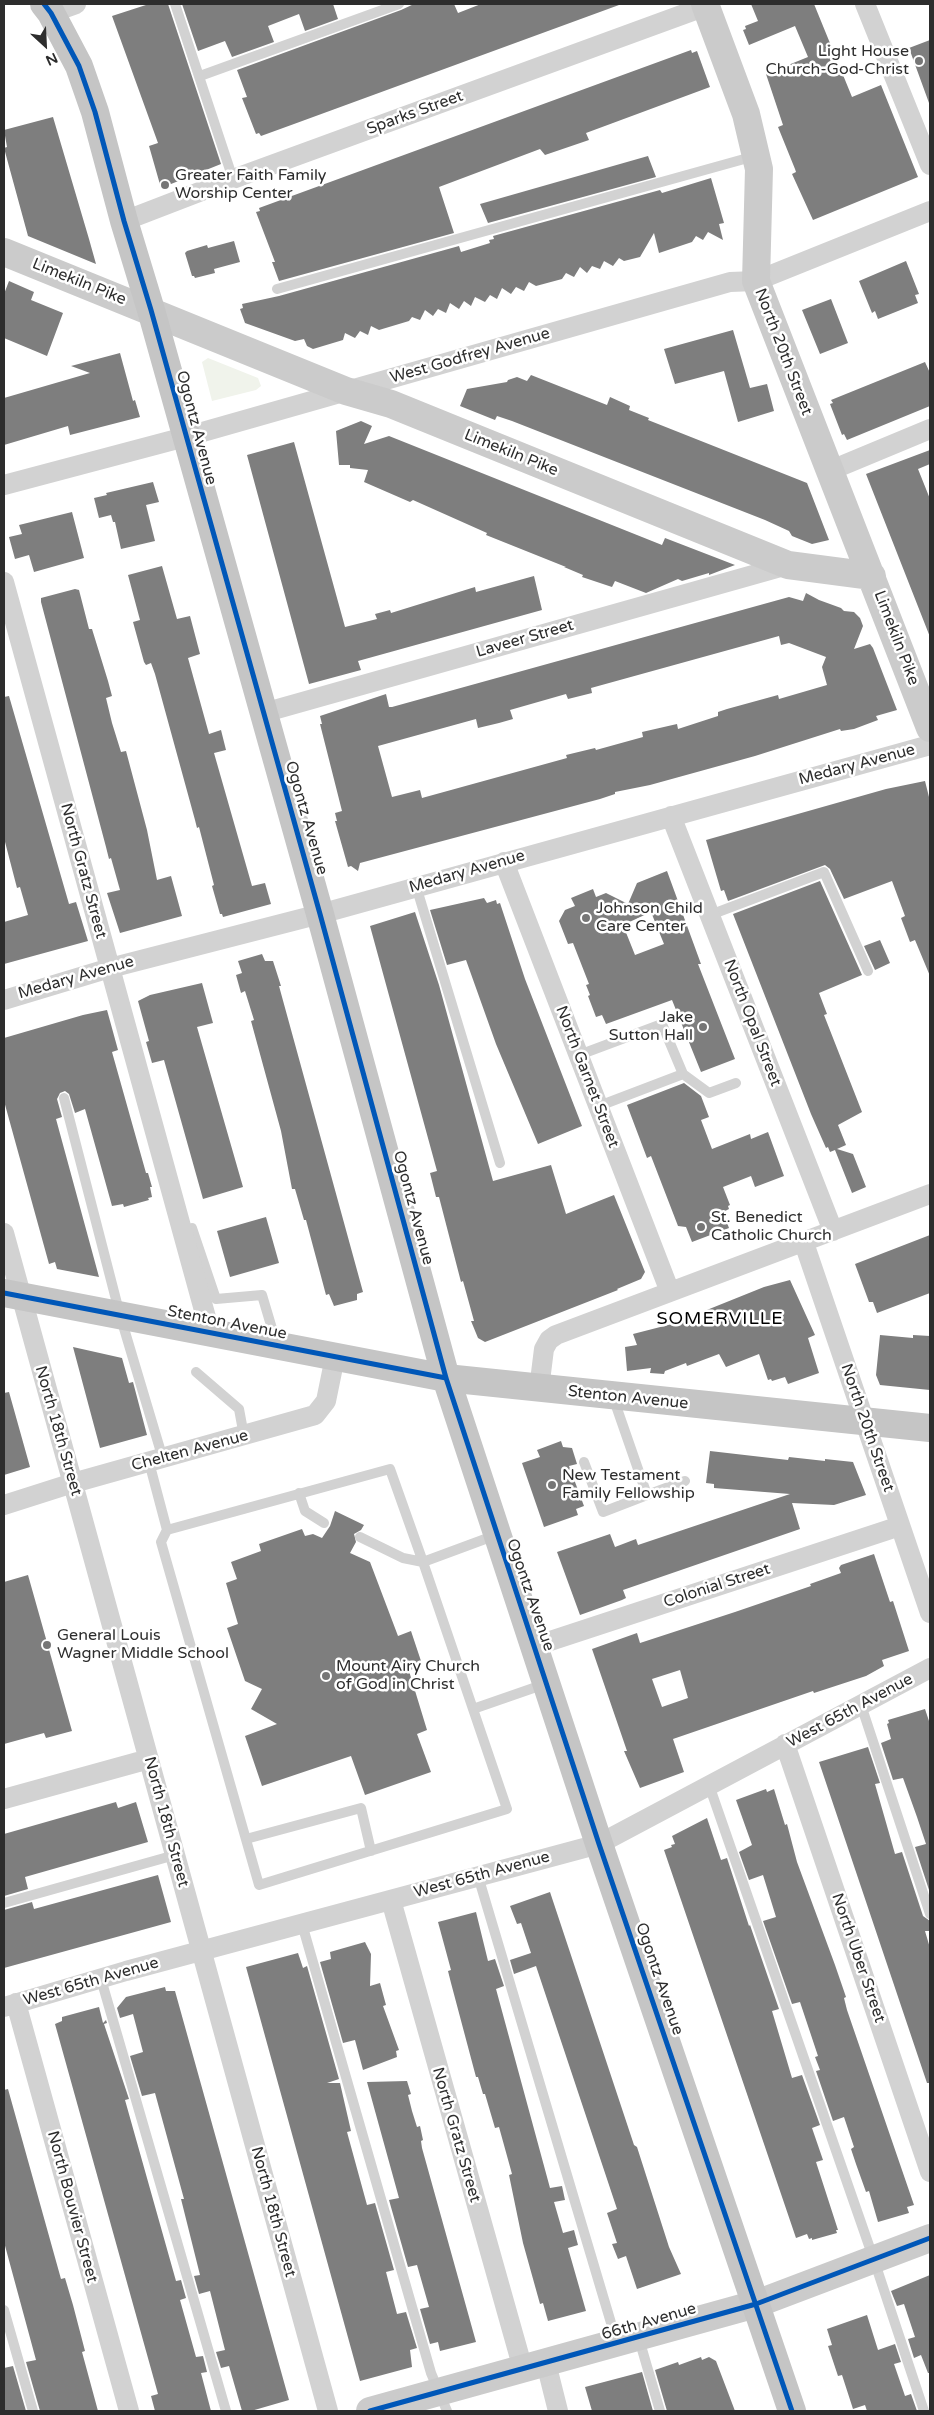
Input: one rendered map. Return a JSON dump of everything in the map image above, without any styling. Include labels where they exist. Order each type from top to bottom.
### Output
[{"type":"main road","name":"Ogontz Avenue","points":[[47,9],[79,66],[95,112],[124,221],[152,310],[185,437],[320,914],[446,1378],[496,1536],[535,1646],[599,1844],[792,2411]]},
{"type":"main road","name":"Stenton Avenue","points":[[12,1295],[446,1378],[930,1428]]},
{"type":"street","points":[[47,9],[76,4]]},
{"type":"street","points":[[865,4],[930,165]]},
{"type":"street","name":"North 20th Street","points":[[706,5],[746,114],[759,170],[756,281],[828,471],[872,576]]},
{"type":"street","name":"Sparks Street","points":[[124,221],[706,5]]},
{"type":"street","name":"West Godfrey Avenue","points":[[4,485],[185,437],[730,282],[756,281],[930,211]]},
{"type":"street","name":"Limekiln Pike","points":[[4,252],[152,310],[346,391],[390,404],[788,565],[872,576],[930,728]]},
{"type":"street","points":[[828,471],[930,429]]},
{"type":"street","name":"Laveer Street","points":[[263,713],[788,565]]},
{"type":"street","name":"North Gratz Street","points":[[5,595],[210,1332]]},
{"type":"street","name":"Medary Avenue","points":[[4,1000],[110,968],[320,914],[930,745]]},
{"type":"street","name":"North Opal Street","points":[[671,816],[833,1231]]},
{"type":"street","name":"North Garnet Street","points":[[504,862],[670,1292]]},
{"type":"street","points":[[539,1389],[544,1349],[548,1340],[556,1335],[930,1194]]},
{"type":"street","name":"North 18th Street","points":[[4,1233],[12,1295],[73,1483],[328,2411]]},
{"type":"street","name":"North 20th Street","points":[[804,1243],[930,1613]]},
{"type":"street","name":"Chelten Avenue","points":[[4,1505],[73,1483],[307,1419],[321,1410],[326,1402],[335,1357]]},
{"type":"street","name":"Colonial Street","points":[[535,1646],[900,1526]]},
{"type":"street","name":"West 65th Avenue","points":[[10,2005],[201,1951],[599,1844],[930,1668]]},
{"type":"street","name":"North Uber Street","points":[[785,1744],[930,2172]]},
{"type":"street","points":[[4,1799],[149,1759]]},
{"type":"street","name":"North Gratz Street","points":[[391,1900],[535,2366],[558,2411]]},
{"type":"street","name":"North Bouvier Street","points":[[10,2005],[128,2411]]},
{"type":"street","name":"66th Avenue","points":[[370,2411],[443,2402],[535,2366],[756,2304],[930,2238]]},
{"type":"lane","points":[[175,4],[234,179]]},
{"type":"lane","points":[[200,76],[399,4]]},
{"type":"lane","points":[[277,289],[756,156]]},
{"type":"lane","points":[[710,915],[824,872],[868,971]]},
{"type":"lane","points":[[416,886],[500,1163]]},
{"type":"lane","points":[[579,1055],[662,1024],[683,1074],[709,1093],[736,1083]]},
{"type":"lane","points":[[599,1106],[683,1074]]},
{"type":"lane","points":[[64,1098],[156,1460],[167,1530],[161,1542],[259,1885],[507,1809],[390,1469],[167,1530]]},
{"type":"lane","points":[[182,1232],[192,1228],[216,1299],[262,1294],[277,1346]]},
{"type":"lane","points":[[196,1372],[239,1409],[244,1436]]},
{"type":"lane","points":[[613,1396],[648,1495]]},
{"type":"lane","points":[[584,1462],[603,1512],[685,1481]]},
{"type":"lane","points":[[299,1493],[305,1511],[324,1523]]},
{"type":"lane","points":[[360,1537],[403,1558],[422,1562],[496,1536]]},
{"type":"lane","points":[[473,1709],[547,1684]]},
{"type":"lane","points":[[861,1705],[930,1914]]},
{"type":"lane","points":[[709,1785],[874,2260],[924,2411]]},
{"type":"lane","points":[[246,1839],[360,1808],[372,1851]]},
{"type":"lane","points":[[4,1903],[175,1855]]},
{"type":"lane","points":[[478,1876],[628,2341],[660,2411]]},
{"type":"lane","points":[[302,1924],[431,2373],[443,2402]]},
{"type":"lane","points":[[102,1979],[226,2411]]},
{"type":"lane","points":[[4,2310],[33,2411]]},
{"type":"shaded area","points":[[208,358],[258,378],[261,386],[256,390],[212,401],[202,362]]},
{"type":"building","points":[[149,4],[168,4],[221,164],[161,188],[149,146],[158,143],[112,16]]},
{"type":"building","points":[[182,4],[333,4],[338,19],[305,31],[299,14],[268,26],[274,42],[232,57],[225,41],[198,51]]},
{"type":"building","points":[[414,4],[454,4],[458,13],[481,4],[619,5],[261,136],[259,133],[256,134],[242,98],[247,97],[237,70]]},
{"type":"building","points":[[751,4],[814,4],[852,97],[881,85],[918,177],[813,220],[792,174],[796,172],[778,127],[783,125],[766,74],[808,57],[795,26],[749,45],[743,30],[746,29],[745,26],[758,21]]},
{"type":"building","points":[[930,40],[930,103],[929,103],[909,48]]},
{"type":"building","points":[[691,50],[692,53],[697,51],[710,87],[586,133],[589,140],[545,155],[540,149],[439,187],[454,233],[279,281],[272,262],[275,262],[256,212],[260,211],[259,208]]},
{"type":"building","points":[[53,117],[96,264],[28,236],[4,148],[7,147],[4,130]]},
{"type":"building","points":[[648,156],[656,177],[488,223],[480,204]]},
{"type":"building","points":[[711,178],[724,223],[719,224],[723,240],[708,232],[703,240],[696,236],[692,242],[659,253],[654,233],[640,257],[624,261],[619,258],[613,266],[604,261],[600,269],[592,266],[587,273],[580,267],[574,277],[566,273],[562,279],[536,286],[529,282],[524,291],[516,287],[511,294],[502,288],[497,299],[490,295],[485,302],[475,297],[471,306],[464,301],[459,309],[450,303],[446,313],[438,309],[433,316],[425,310],[420,320],[412,317],[409,321],[379,330],[371,326],[368,335],[360,331],[355,338],[345,333],[343,340],[313,349],[307,346],[304,339],[295,341],[245,323],[240,309],[243,308],[242,304],[279,296],[459,246],[461,252],[490,243],[489,240],[494,239],[493,236],[660,190],[662,193]]},
{"type":"building","points":[[234,241],[240,262],[214,269],[215,273],[195,278],[192,276],[185,253],[187,251],[207,245],[208,248]]},
{"type":"building","points":[[906,261],[919,294],[915,295],[918,303],[878,319],[875,311],[872,313],[859,281]]},
{"type":"building","points":[[9,281],[34,292],[31,300],[63,313],[47,356],[4,338],[4,294]]},
{"type":"building","points":[[831,299],[848,343],[820,354],[802,310]]},
{"type":"building","points":[[733,330],[750,388],[767,384],[774,411],[738,422],[724,371],[675,384],[664,349]]},
{"type":"building","points":[[120,353],[133,401],[135,400],[140,417],[70,435],[68,426],[4,445],[4,398],[90,373],[71,366]]},
{"type":"building","points":[[925,362],[930,373],[930,406],[847,440],[844,434],[842,435],[830,404],[833,403],[831,400]]},
{"type":"building","points":[[531,375],[607,405],[610,397],[630,406],[629,410],[649,418],[648,420],[807,483],[829,540],[812,544],[792,536],[789,531],[765,520],[512,421],[497,416],[495,420],[460,406],[467,389],[507,382],[517,377],[527,381]]},
{"type":"building","points":[[361,421],[372,426],[364,444],[389,436],[662,545],[665,538],[735,565],[709,575],[709,573],[682,581],[678,579],[646,593],[615,581],[612,587],[582,577],[583,575],[564,567],[566,567],[486,535],[487,533],[413,500],[410,502],[364,482],[368,470],[350,468],[350,465],[339,465],[336,431]]},
{"type":"building","points":[[294,442],[345,627],[377,619],[375,614],[390,610],[391,613],[475,587],[476,592],[534,576],[542,610],[358,661],[361,670],[309,684],[247,455]]},
{"type":"building","points":[[930,450],[930,464],[918,469],[930,499],[930,637],[866,474]]},
{"type":"building","points":[[153,482],[159,502],[146,505],[155,541],[121,549],[115,522],[113,522],[111,515],[99,518],[94,498],[107,495],[106,493]]},
{"type":"building","points":[[72,512],[84,558],[34,572],[29,555],[15,559],[9,537],[22,534],[19,525]]},
{"type":"building","points":[[162,566],[177,619],[190,616],[200,654],[188,658],[209,734],[221,730],[226,750],[214,753],[252,886],[265,883],[271,904],[223,917],[220,914],[212,886],[214,885],[199,827],[197,828],[155,674],[151,663],[146,665],[144,662],[133,622],[140,620],[128,575]]},
{"type":"building","points":[[75,589],[79,590],[89,629],[92,629],[108,681],[112,696],[106,698],[112,723],[121,752],[126,751],[147,830],[157,880],[171,876],[182,916],[120,933],[107,893],[120,890],[111,858],[109,859],[41,602],[41,598]]},
{"type":"building","points":[[806,593],[844,611],[854,612],[860,618],[863,626],[854,649],[870,644],[873,648],[897,710],[876,716],[878,720],[854,729],[841,731],[840,729],[755,756],[650,785],[615,792],[615,794],[600,799],[360,863],[358,871],[351,866],[348,867],[335,821],[337,821],[335,813],[342,811],[320,724],[322,724],[320,716],[386,694],[389,707],[392,707],[789,597],[803,601]],"holes":[[[779,636],[781,645],[789,643],[826,657],[822,667],[827,685],[779,699],[778,695],[727,709],[718,712],[718,716],[678,729],[677,724],[642,732],[643,737],[596,750],[595,748],[566,755],[567,758],[422,798],[420,790],[392,797],[378,746],[476,719],[478,728],[499,723],[513,719],[510,710],[566,694],[568,699],[592,693],[591,688]]]},
{"type":"building","points":[[9,696],[69,904],[76,902],[88,941],[4,964],[4,922],[28,915],[20,887],[17,888],[4,838],[4,697]]},
{"type":"building","points":[[925,781],[930,801],[930,976],[915,940],[910,942],[901,918],[905,916],[892,881],[844,899],[830,869],[825,865],[728,901],[724,890],[721,891],[706,840],[886,789]]},
{"type":"building","points":[[667,871],[701,964],[698,964],[735,1059],[701,1072],[672,1000],[606,1024],[602,1015],[596,1017],[588,996],[590,995],[586,985],[589,984],[573,943],[568,944],[559,921],[565,910],[575,906],[571,898],[593,889],[596,897],[606,893],[628,904],[637,883]],"holes":[[[651,912],[664,944],[635,955],[623,925]]]},
{"type":"building","points":[[820,881],[862,975],[819,993],[827,1014],[824,1015],[862,1112],[838,1125],[846,1145],[837,1149],[853,1154],[866,1187],[852,1193],[835,1150],[830,1152],[828,1147],[826,1148],[811,1114],[733,914]]},
{"type":"building","points":[[484,898],[487,903],[496,900],[497,904],[500,903],[525,979],[582,1126],[538,1144],[496,1044],[466,960],[447,965],[430,910]]},
{"type":"building","points":[[415,912],[439,985],[493,1181],[551,1165],[566,1214],[614,1195],[645,1272],[641,1279],[618,1290],[485,1342],[478,1338],[471,1321],[474,1321],[463,1281],[461,1282],[439,1197],[436,1197],[430,1173],[437,1171],[370,926]]},
{"type":"building","points":[[880,940],[890,963],[875,970],[864,946]]},
{"type":"building","points":[[262,954],[265,961],[273,961],[281,986],[279,986],[363,1292],[357,1294],[357,1300],[334,1306],[329,1294],[326,1295],[306,1220],[304,1220],[295,1189],[292,1189],[281,1131],[251,1021],[254,1020],[245,991],[241,993],[236,975],[242,973],[238,961]]},
{"type":"building","points":[[202,983],[213,1023],[197,1027],[243,1187],[203,1199],[164,1060],[152,1063],[146,1042],[149,1041],[138,1001],[150,995]]},
{"type":"building","points":[[107,1010],[118,1050],[112,1052],[146,1173],[148,1173],[152,1187],[150,1187],[152,1197],[148,1198],[149,1200],[124,1207],[123,1204],[112,1206],[85,1109],[75,1113],[69,1094],[65,1091],[60,1093],[57,1099],[62,1117],[56,1119],[99,1277],[57,1269],[55,1262],[49,1264],[4,1101],[4,1038]]},
{"type":"building","points":[[684,1083],[701,1096],[709,1117],[701,1120],[712,1149],[750,1134],[751,1139],[768,1132],[784,1176],[755,1187],[751,1176],[723,1187],[730,1205],[728,1206],[729,1209],[723,1212],[729,1228],[692,1242],[686,1227],[678,1226],[651,1156],[647,1158],[627,1105]]},
{"type":"building","points":[[266,1217],[279,1263],[230,1277],[217,1231]]},
{"type":"building","points":[[930,1235],[930,1293],[877,1313],[873,1302],[869,1302],[855,1264]]},
{"type":"building","points":[[790,1280],[815,1335],[808,1338],[819,1373],[788,1384],[785,1377],[772,1381],[771,1379],[768,1380],[759,1354],[726,1367],[719,1354],[687,1366],[686,1363],[665,1371],[664,1374],[650,1373],[651,1368],[627,1371],[625,1347],[637,1345],[633,1334],[672,1324],[764,1287]]},
{"type":"building","points":[[880,1335],[913,1338],[913,1335],[930,1336],[930,1390],[880,1385],[876,1375]]},
{"type":"building","points":[[73,1347],[122,1358],[129,1383],[133,1382],[147,1435],[100,1448]]},
{"type":"building","points":[[9,1392],[30,1467],[4,1475],[4,1393]]},
{"type":"building","points":[[561,1441],[563,1447],[572,1448],[577,1464],[569,1466],[584,1506],[576,1509],[578,1515],[544,1527],[522,1463],[540,1457],[537,1450]]},
{"type":"building","points":[[710,1451],[788,1460],[789,1457],[853,1462],[866,1495],[834,1505],[792,1503],[800,1529],[623,1590],[626,1598],[580,1615],[557,1552],[610,1534],[615,1547],[636,1539],[638,1545],[790,1494],[714,1488],[714,1484],[706,1483]]},
{"type":"building","points":[[335,1511],[364,1525],[361,1530],[354,1534],[356,1542],[350,1553],[370,1562],[398,1636],[411,1631],[422,1664],[409,1671],[427,1730],[417,1734],[431,1772],[365,1795],[351,1756],[262,1786],[245,1736],[277,1724],[251,1709],[262,1689],[245,1681],[227,1628],[238,1624],[226,1583],[237,1579],[231,1562],[261,1551],[259,1544],[302,1529],[305,1536],[313,1534],[322,1538],[330,1526]]},
{"type":"building","points":[[874,1554],[890,1602],[893,1601],[909,1651],[882,1660],[884,1666],[866,1676],[814,1693],[813,1691],[673,1739],[684,1772],[640,1788],[624,1751],[627,1751],[592,1649],[637,1633],[640,1643],[735,1612],[811,1586],[810,1584],[841,1573],[839,1568],[841,1565]],"holes":[[[680,1670],[688,1698],[662,1707],[652,1679]]]},
{"type":"building","points":[[28,1575],[72,1731],[46,1738],[44,1733],[4,1744],[4,1582]]},
{"type":"building","points":[[925,1709],[930,1724],[930,1893],[915,1847],[926,1844],[903,1778],[893,1780],[881,1743],[891,1739],[887,1724],[889,1723],[888,1720]]},
{"type":"building","points":[[868,1747],[880,1783],[875,1784],[895,1854],[902,1852],[923,1916],[930,1921],[930,1931],[925,1931],[930,1948],[930,2083],[927,2083],[819,1762]]},
{"type":"building","points":[[766,1789],[767,1792],[774,1789],[785,1825],[787,1824],[797,1862],[846,1997],[844,1998],[847,2010],[914,2205],[907,2207],[909,2213],[878,2222],[869,2191],[866,2192],[851,2149],[854,2147],[844,2117],[833,2121],[816,2071],[820,2070],[815,2057],[818,2056],[800,2002],[792,2004],[763,1921],[776,1917],[763,1875],[749,1880],[739,1852],[752,1845],[736,1800]]},
{"type":"building","points":[[116,1802],[118,1808],[136,1802],[148,1842],[25,1877],[28,1889],[4,1896],[4,1834]]},
{"type":"building","points":[[707,1818],[721,1860],[727,1858],[779,2009],[772,2011],[792,2078],[802,2075],[820,2125],[812,2128],[823,2160],[816,2162],[838,2230],[836,2230],[837,2233],[812,2240],[812,2238],[809,2239],[807,2234],[796,2238],[664,1850],[675,1844],[672,1836]]},
{"type":"building","points":[[158,1875],[171,1922],[4,1968],[4,1910],[32,1902],[34,1909]]},
{"type":"building","points":[[550,1892],[634,2145],[637,2147],[669,2247],[681,2274],[637,2289],[626,2256],[618,2259],[612,2244],[617,2243],[607,2213],[617,2209],[536,1966],[514,1974],[510,1960],[531,1953],[521,1923],[517,1924],[510,1906]]},
{"type":"building","points":[[476,1912],[488,1961],[495,1959],[504,1986],[496,1989],[550,2188],[562,2186],[565,2200],[554,2202],[563,2233],[574,2230],[578,2245],[568,2248],[586,2311],[548,2321],[543,2303],[540,2304],[523,2243],[509,2175],[512,2174],[499,2127],[495,2128],[485,2094],[483,2094],[478,2077],[476,2077],[448,1971],[451,1970],[438,1922]]},
{"type":"building","points":[[365,1942],[371,1954],[370,1986],[380,1983],[386,2005],[383,2006],[399,2050],[396,2051],[397,2057],[363,2070],[355,2040],[343,2043],[320,1962],[331,1959],[330,1952]]},
{"type":"building","points":[[298,1953],[303,1968],[307,1966],[339,2079],[327,2083],[340,2083],[351,2131],[347,2132],[367,2205],[375,2203],[394,2270],[386,2272],[397,2314],[406,2312],[417,2348],[410,2350],[412,2367],[360,2381],[246,1967]]},
{"type":"building","points":[[165,1987],[166,1991],[175,1991],[289,2400],[251,2411],[242,2411],[229,2366],[221,2368],[216,2352],[225,2350],[210,2291],[199,2294],[194,2276],[200,2275],[181,2199],[184,2199],[155,2093],[142,2096],[130,2056],[143,2052],[133,2014],[120,2018],[117,2008],[126,1997]]},
{"type":"building","points":[[99,2007],[103,2023],[106,2020],[107,2023],[104,2024],[129,2099],[125,2100],[176,2281],[181,2280],[186,2298],[180,2300],[196,2357],[203,2356],[207,2372],[201,2373],[211,2411],[155,2411],[151,2396],[158,2394],[55,2024],[62,2021],[62,2017]]},
{"type":"building","points":[[407,2081],[411,2094],[408,2095],[412,2111],[417,2127],[420,2126],[423,2140],[421,2141],[422,2148],[476,2342],[440,2351],[438,2342],[430,2344],[420,2309],[429,2307],[417,2265],[408,2267],[389,2200],[399,2198],[367,2082]]},
{"type":"building","points":[[8,2089],[61,2279],[65,2278],[73,2305],[85,2351],[82,2352],[98,2411],[40,2411],[26,2362],[36,2360],[4,2242],[4,2090]]},
{"type":"building","points":[[930,2275],[930,2373],[928,2373],[921,2355],[914,2358],[908,2339],[915,2337],[904,2304],[897,2306],[891,2291]]},
{"type":"building","points":[[867,2315],[878,2350],[895,2344],[901,2362],[894,2364],[905,2396],[911,2394],[917,2411],[867,2411],[865,2405],[853,2409],[842,2375],[838,2376],[828,2346],[832,2345],[827,2329]]},
{"type":"building","points":[[701,2357],[702,2360],[709,2357],[716,2361],[735,2411],[667,2411],[655,2370],[678,2362],[679,2365]]},
{"type":"building","points":[[13,2366],[26,2411],[4,2411],[4,2368]]},
{"type":"building","points":[[642,2372],[653,2411],[592,2411],[585,2387]]},
{"type":"cycle path","points":[[44,4],[51,13],[79,66],[95,112],[124,221],[151,310],[320,914],[446,1378],[599,1844],[792,2411]]},
{"type":"cycle path","points":[[4,1293],[446,1378]]},
{"type":"cycle path","points":[[370,2411],[756,2304],[930,2238]]},
{"type":"place","name":"Light House Church-God-Christ","points":[[919,61]]},
{"type":"place","name":"Greater Faith Family Worship Center","points":[[165,185]]},
{"type":"place","name":"Johnson Child Care Center","points":[[586,918]]},
{"type":"place","name":"Jake Sutton Hall","points":[[703,1027]]},
{"type":"place","name":"St. Benedict Catholic Church","points":[[701,1227]]},
{"type":"place","name":"New Testament Family Fellowship","points":[[552,1485]]},
{"type":"place","name":"General Louis Wagner Middle School","points":[[47,1645]]},
{"type":"place","name":"Mount Airy Church of God in Christ","points":[[326,1676]]},
{"type":"district","name":"SOMERVILLE","points":[[720,1319]]}]
